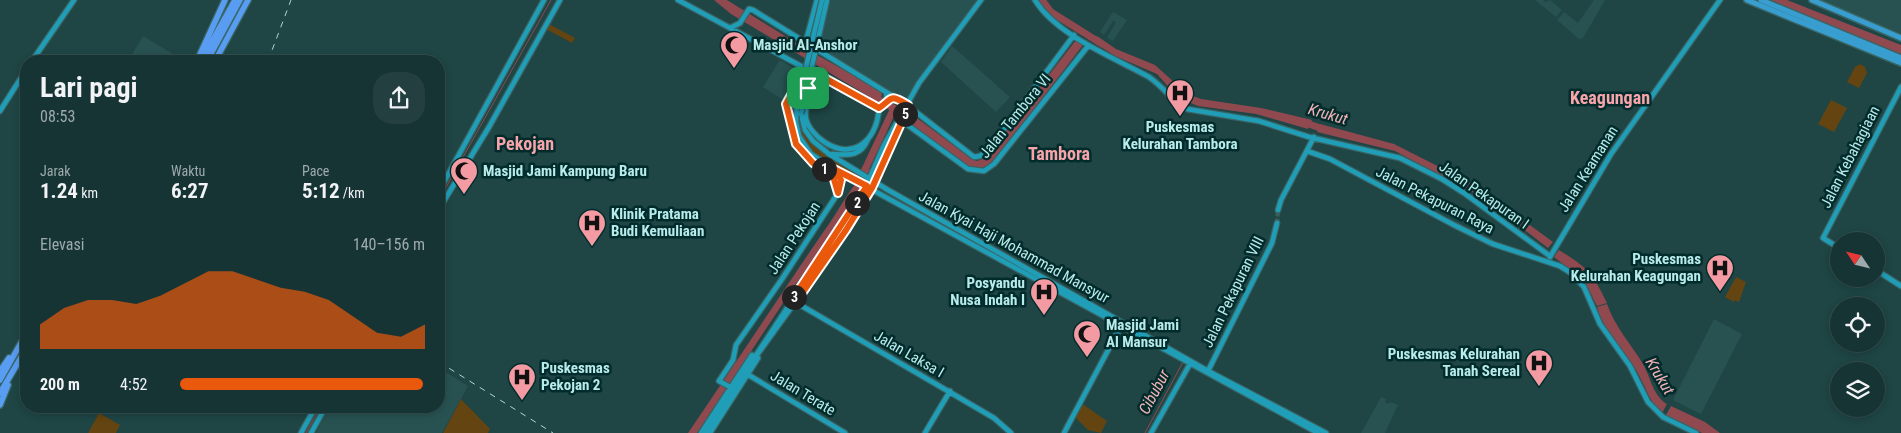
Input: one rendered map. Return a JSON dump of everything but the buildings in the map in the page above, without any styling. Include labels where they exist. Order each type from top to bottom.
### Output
[{"type":"highway","points":[[202,55],[225,0]]},
{"type":"highway","points":[[203,55],[235,0]]},
{"type":"highway","points":[[210,55],[240,0]]},
{"type":"highway","points":[[218,55],[248,0]]},
{"type":"highway","points":[[0,370],[20,342]]},
{"type":"highway","points":[[0,380],[20,345]]},
{"type":"highway","points":[[0,393],[20,360]]},
{"type":"highway","points":[[0,405],[13,371]]},
{"type":"main road","points":[[1747,0],[1901,58]]},
{"type":"main road","points":[[1761,0],[1901,63]]},
{"type":"main road","points":[[1812,0],[1901,38]]},
{"type":"street","points":[[36,55],[74,0]]},
{"type":"street","points":[[445,179],[544,0]]},
{"type":"street","points":[[445,200],[489,127],[560,0]]},
{"type":"street","points":[[678,0],[732,27],[881,108]]},
{"type":"street","points":[[806,41],[818,0]]},
{"type":"street","name":"Jalan Kyai Haji Mohammad Mansyur","points":[[822,0],[797,101],[796,122],[799,136],[808,151],[834,169],[899,200],[1318,433]]},
{"type":"street","points":[[817,48],[828,0]]},
{"type":"street","name":"Jalan Kyai Haji Mohammad Mansyur","points":[[828,0],[800,114],[808,134],[829,154],[871,179],[899,200]]},
{"type":"street","points":[[705,433],[750,363],[794,301],[868,186],[916,90],[980,0]]},
{"type":"street","points":[[1036,0],[1049,16],[1075,36],[1149,78],[1175,101]]},
{"type":"street","name":"Jalan Keamanan","points":[[1550,256],[1611,154],[1720,0]]},
{"type":"street","points":[[732,27],[740,22],[748,10],[806,41],[899,100],[906,108],[974,157],[980,156],[989,149],[1075,36]]},
{"type":"street","name":"Jalan Tambora VI","points":[[901,120],[968,169],[984,171],[995,163],[1087,44]]},
{"type":"street","name":"Jalan Pekojan","points":[[730,387],[719,381],[733,360],[736,345],[838,193],[833,176],[813,163],[796,144],[786,104],[806,68]]},
{"type":"street","points":[[819,75],[810,92],[806,118],[811,130],[821,139],[846,151],[860,146],[870,136]]},
{"type":"street","points":[[0,111],[20,79]]},
{"type":"street","points":[[796,86],[804,85],[810,92]]},
{"type":"street","name":"Jalan Kebahagiaan","points":[[1830,243],[1822,238],[1901,87]]},
{"type":"street","points":[[887,100],[899,100],[916,90]]},
{"type":"street","points":[[829,154],[852,156],[865,146],[881,108],[887,100],[886,92]]},
{"type":"street","name":"Jalan Pekapuran I","points":[[1188,109],[1248,119],[1392,156],[1425,170],[1464,193],[1550,256]]},
{"type":"street","points":[[1278,210],[1281,200],[1314,137]]},
{"type":"street","name":"Jalan Pekapuran Raya","points":[[1308,151],[1330,159],[1487,240],[1563,267],[1584,287],[1605,332],[1630,366],[1651,406],[1666,419],[1696,433]]},
{"type":"street","points":[[834,169],[841,180],[841,187],[838,193]]},
{"type":"street","name":"Jalan Pekapuran VIII","points":[[1208,371],[1272,244],[1277,223]]},
{"type":"street","points":[[1548,262],[1550,256]]},
{"type":"street","points":[[1885,276],[1901,286]]},
{"type":"street","name":"Jalan Laksa I","points":[[794,301],[950,391],[994,418],[1011,433]]},
{"type":"street","points":[[1064,433],[1122,324]]},
{"type":"street","points":[[710,433],[759,351]]},
{"type":"street","points":[[701,433],[748,360],[759,351]]},
{"type":"street","points":[[1151,433],[1191,363]]},
{"type":"street","name":"Jalan Kyai Haji Mohammad Mansyur","points":[[1191,363],[1234,386]]},
{"type":"street","name":"Jalan Terate","points":[[747,374],[845,433]]},
{"type":"street","points":[[925,433],[950,391]]},
{"type":"street","name":"Jalan Kyai Haji Mohammad Mansyur","points":[[1262,401],[1326,433]]},
{"type":"street","points":[[301,433],[312,413]]},
{"type":"street","points":[[311,433],[322,413]]},
{"type":"shaded area","points":[[714,0],[727,0],[806,49],[880,90],[882,95],[878,101],[875,100],[731,14]]},
{"type":"shaded area","points":[[817,0],[981,0],[905,101],[808,40]]},
{"type":"shaded area","points":[[822,0],[827,0],[801,105],[802,123],[813,141],[829,154],[870,178],[867,186],[816,158],[799,136],[796,112]]},
{"type":"shaded area","points":[[1535,0],[1545,0],[1543,3],[1550,0],[1562,10],[1556,17]]},
{"type":"shaded area","points":[[1594,0],[1605,0],[1583,38],[1579,39],[1557,20],[1564,12],[1578,23]]},
{"type":"shaded area","points":[[1766,0],[1787,0],[1901,45],[1901,54]]},
{"type":"shaded area","points":[[1815,0],[1901,0],[1901,34],[1873,22]]},
{"type":"shaded area","points":[[1113,12],[1127,20],[1113,41],[1107,38],[1116,22],[1113,21],[1104,35],[1100,32]]},
{"type":"shaded area","points":[[549,24],[575,38],[572,43],[546,29]]},
{"type":"shaded area","points":[[143,36],[173,54],[172,55],[132,55]]},
{"type":"shaded area","points":[[1097,36],[1116,49],[1155,65],[1187,94],[1201,99],[1261,108],[1312,120],[1308,129],[1256,114],[1198,106],[1174,93],[1157,74],[1115,56],[1093,42]]},
{"type":"shaded area","points":[[1076,40],[1083,45],[994,161],[986,166],[977,169],[970,168],[906,121],[902,107],[972,159],[977,161],[985,158]]},
{"type":"shaded area","points":[[952,46],[1010,97],[996,112],[941,62]]},
{"type":"shaded area","points":[[780,60],[798,71],[783,100],[763,87]]},
{"type":"shaded area","points":[[1860,64],[1865,67],[1867,73],[1859,88],[1847,82],[1855,67]]},
{"type":"shaded area","points":[[1831,100],[1847,108],[1834,132],[1818,124]]},
{"type":"shaded area","points":[[1320,124],[1394,144],[1479,187],[1474,193],[1395,151],[1317,132]]},
{"type":"shaded area","points":[[872,167],[854,203],[837,229],[795,285],[697,433],[688,433],[852,189]]},
{"type":"shaded area","points":[[1483,191],[1553,242],[1548,248],[1482,197]]},
{"type":"shaded area","points":[[1559,250],[1577,262],[1593,277],[1607,303],[1597,306],[1584,280],[1554,257]]},
{"type":"shaded area","points":[[1736,277],[1746,282],[1739,302],[1735,300],[1734,302],[1725,297]]},
{"type":"shaded area","points":[[1607,304],[1619,328],[1643,364],[1655,392],[1667,404],[1662,413],[1653,403],[1636,370],[1604,324],[1597,307]]},
{"type":"shaded area","points":[[1714,319],[1742,334],[1701,414],[1673,400]]},
{"type":"shaded area","points":[[445,372],[468,386],[442,433],[316,433],[326,413],[445,413]]},
{"type":"shaded area","points":[[1381,397],[1386,399],[1385,402],[1389,404],[1390,402],[1398,405],[1385,433],[1361,433]]},
{"type":"shaded area","points":[[461,399],[490,429],[488,433],[443,433]]},
{"type":"shaded area","points":[[1081,403],[1107,421],[1101,433],[1088,430],[1073,415]]},
{"type":"shaded area","points":[[1671,406],[1705,422],[1720,433],[1702,433],[1669,417],[1666,415]]},
{"type":"shaded area","points":[[99,413],[120,425],[116,433],[88,433]]},
{"type":"waterway","points":[[445,189],[551,0]]},
{"type":"waterway","name":"Krukut","points":[[1042,0],[1051,12],[1102,44]]},
{"type":"waterway","name":"Krukut","points":[[872,95],[896,110]]},
{"type":"waterway","points":[[860,180],[894,108]]},
{"type":"waterway","name":"Krukut","points":[[1303,122],[1326,130]]},
{"type":"waterway","name":"Cibubur","points":[[1145,433],[1183,362]]},
{"type":"waterway","points":[[306,433],[317,413]]},
{"type":"tunnel","points":[[1175,101],[1187,109]]},
{"type":"tunnel","points":[[1277,223],[1278,210]]},
{"type":"railway","points":[[270,55],[291,0]]},
{"type":"railway","points":[[445,366],[553,433]]},
{"type":"place","name":"Masjid Al-Anshor","points":[[734,69]]},
{"type":"place","name":"Puskesmas Kelurahan Tambora","points":[[1180,117]]},
{"type":"place","name":"Masjid Jami Kampung Baru","points":[[464,195]]},
{"type":"place","name":"Klinik Pratama Budi Kemuliaan","points":[[592,247]]},
{"type":"place","name":"Puskesmas Kelurahan Keagungan","points":[[1720,292]]},
{"type":"place","name":"Posyandu Nusa Indah I","points":[[1044,316]]},
{"type":"place","name":"Masjid Jami Al Mansur","points":[[1087,358]]},
{"type":"place","name":"Puskesmas Kelurahan Tanah Sereal","points":[[1539,387]]},
{"type":"place","name":"Puskesmas Pekojan 2","points":[[522,401]]},
{"type":"district","name":"Keagungan","points":[[1610,97]]},
{"type":"district","name":"Pekojan","points":[[525,143]]},
{"type":"district","name":"Tambora","points":[[1059,153]]},
{"type":"route","points":[[819,75],[879,108],[882,107],[887,99],[892,98],[908,105],[872,188],[846,230],[796,302],[792,300],[836,236],[867,186],[834,169],[839,174],[841,180],[841,187],[838,193],[833,176],[813,163],[796,144],[786,104],[796,86],[800,84],[808,88],[810,92],[819,75]]}]
